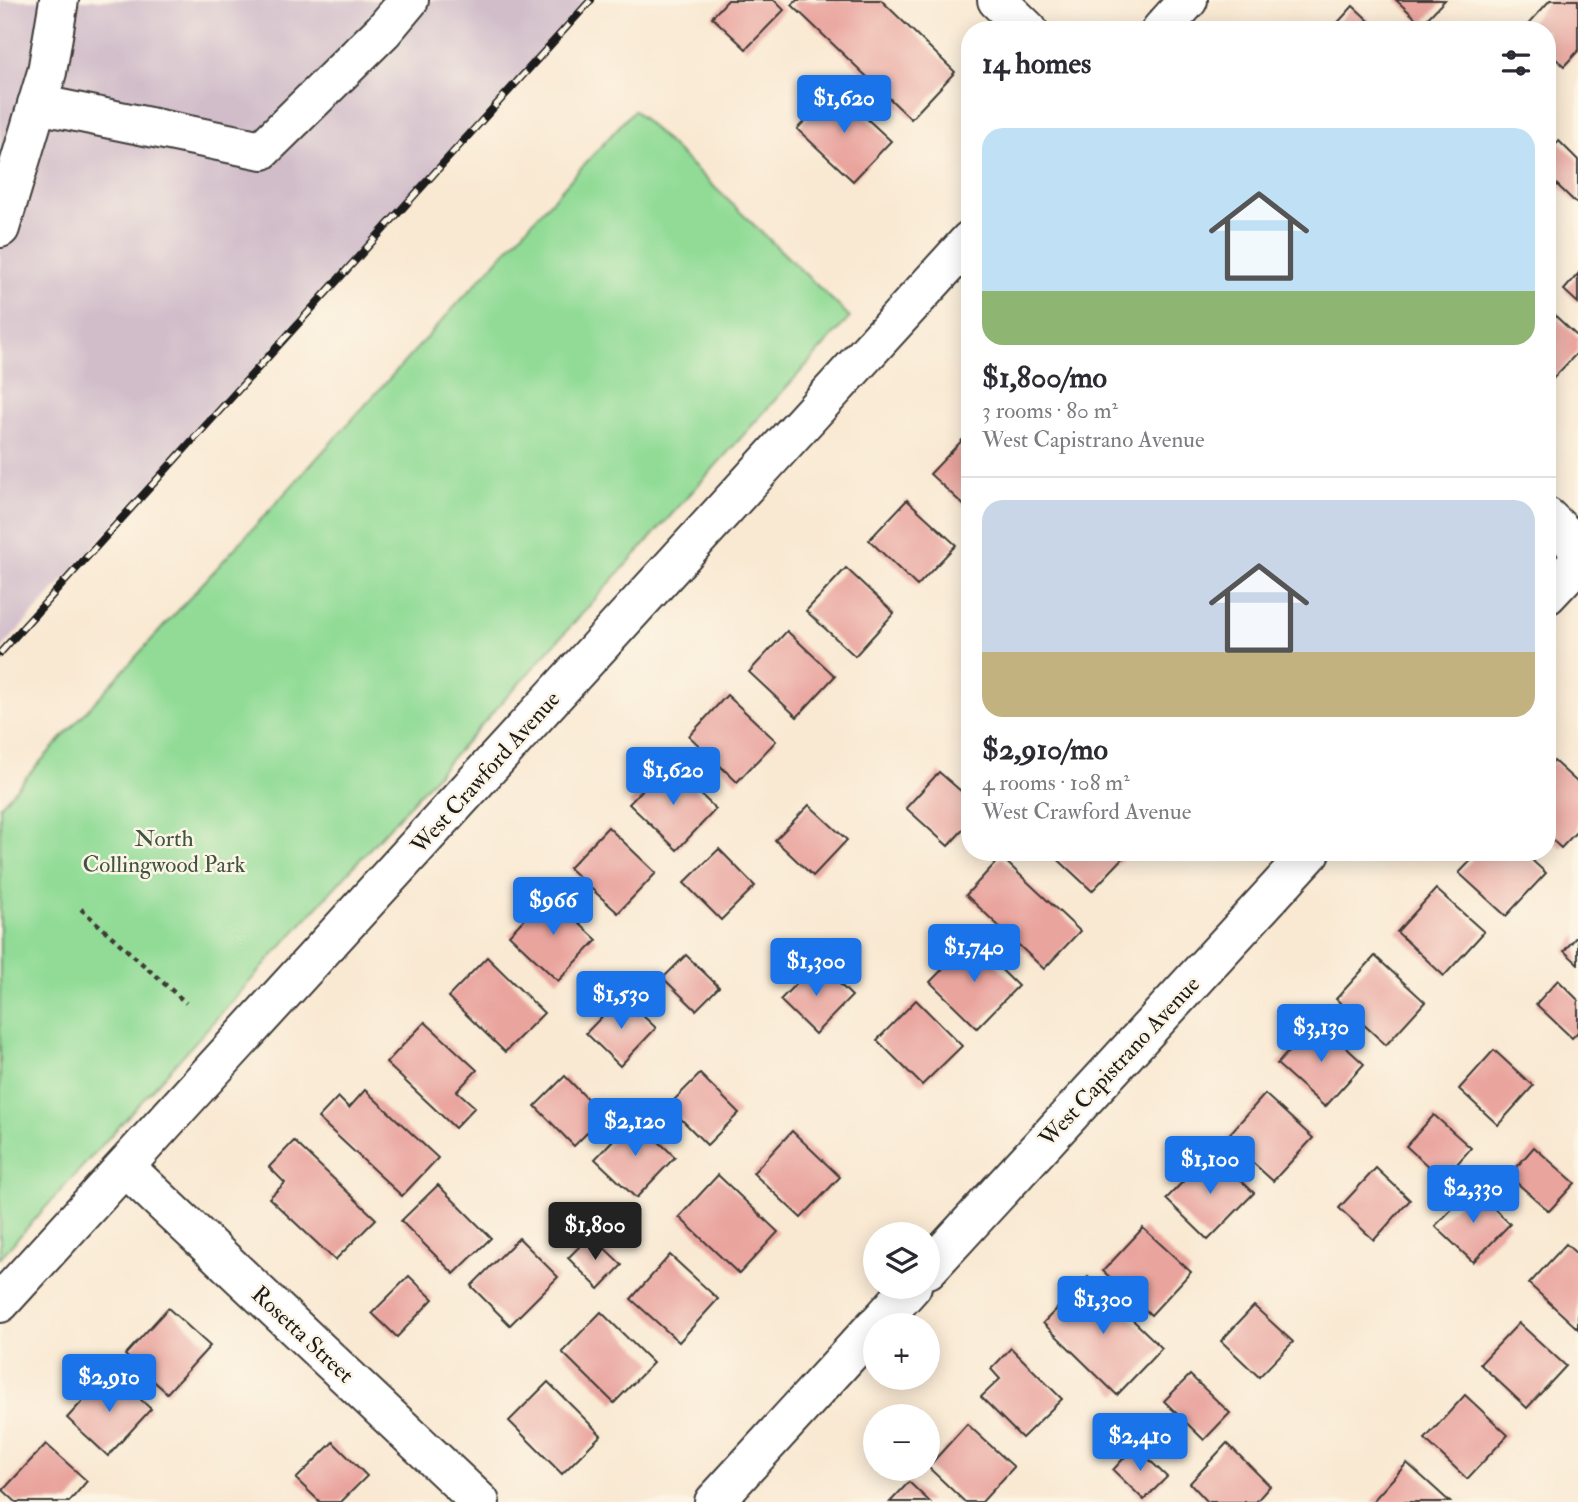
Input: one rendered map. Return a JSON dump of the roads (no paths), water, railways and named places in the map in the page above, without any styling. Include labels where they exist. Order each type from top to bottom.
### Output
[{"type":"street","points":[[0,228],[47,72],[59,0]]},
{"type":"street","points":[[37,104],[262,150],[383,31],[409,0]]},
{"type":"street","points":[[997,0],[1019,21]]},
{"type":"street","points":[[1169,21],[1188,0]]},
{"type":"street","name":"West Crawford Avenue","points":[[0,1303],[961,250]]},
{"type":"street","points":[[1556,526],[1578,547]]},
{"type":"street","points":[[1556,586],[1578,562]]},
{"type":"street","name":"West Capistrano Avenue","points":[[940,1256],[1303,861]]},
{"type":"street","name":"Rosetta Street","points":[[125,1167],[480,1502]]},
{"type":"street","points":[[888,1313],[900,1299]]},
{"type":"street","points":[[713,1502],[863,1340]]},
{"type":"railway","points":[[0,653],[591,0]]},
{"type":"park label","name":"North Collingwood Park","points":[[164,851]]}]
